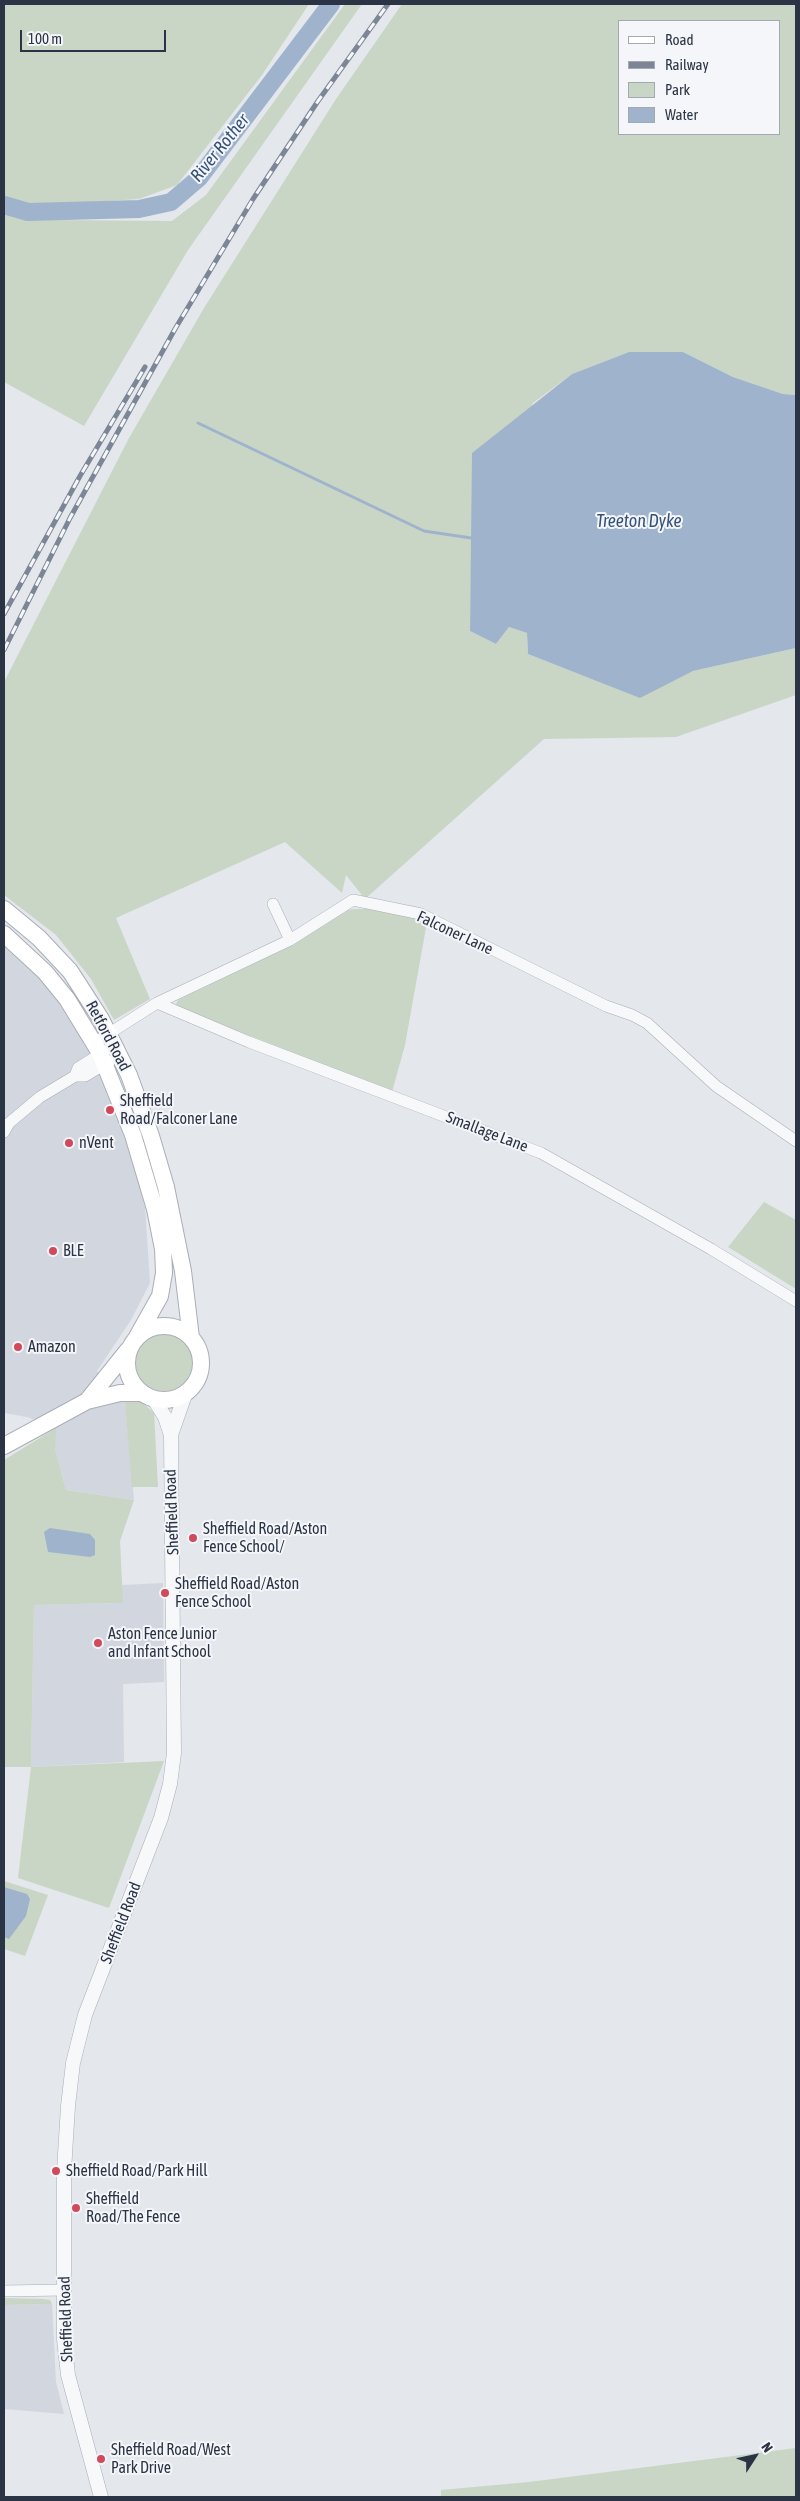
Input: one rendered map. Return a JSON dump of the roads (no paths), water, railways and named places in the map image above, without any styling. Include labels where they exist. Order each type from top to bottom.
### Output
[{"type":"main road","name":"Retford Road","points":[[4,909],[39,938],[70,971],[91,1001],[117,1050],[151,1136],[166,1187],[179,1246],[191,1338]]},
{"type":"main road","name":"Retford Road","points":[[4,934],[45,972],[67,999],[100,1053],[138,1151],[155,1209],[163,1249],[164,1273],[160,1296],[133,1343],[87,1401]]},
{"type":"main road","points":[[164,1326],[174,1327],[191,1338],[198,1351],[201,1366],[193,1385],[186,1392],[165,1400],[148,1396],[134,1386],[128,1372],[127,1358],[133,1343],[149,1329],[164,1326]]},
{"type":"main road","name":"Retford Road","points":[[4,1446],[87,1401],[120,1393],[148,1396]]},
{"type":"street","name":"Falconer Lane","points":[[4,1132],[9,1123],[40,1096],[75,1076],[85,1076],[100,1053],[109,1034],[157,1003],[290,940],[350,900],[421,914],[606,1006],[632,1015],[647,1023],[716,1086],[796,1141]]},
{"type":"street","points":[[273,904],[290,940]]},
{"type":"street","name":"Smallage Lane","points":[[157,1003],[248,1042],[541,1153],[706,1246],[796,1301]]},
{"type":"street","points":[[100,1053],[117,1050]]},
{"type":"street","name":"Sheffield Road","points":[[171,1435],[186,1392]]},
{"type":"street","name":"Sheffield Road","points":[[101,2497],[68,2375],[64,2339],[64,2171],[73,2063],[85,2015],[161,1818],[170,1784],[174,1753],[171,1435],[165,1417],[148,1396]]},
{"type":"street","points":[[4,2290],[64,2290]]},
{"type":"water","name":"Treeton Dyke","points":[[629,352],[683,352],[733,377],[783,394],[796,395],[796,648],[693,671],[640,698],[528,654],[527,633],[509,627],[496,644],[470,631],[472,453],[572,374]]},
{"type":"water","points":[[50,1528],[90,1534],[95,1540],[95,1555],[90,1557],[48,1552],[44,1532]]},
{"type":"water","points":[[4,1887],[27,1894],[30,1899],[26,1916],[9,1939],[4,1937]]},
{"type":"waterway","name":"River Rother","points":[[4,205],[28,212],[139,209],[171,202],[199,178],[331,4]]},
{"type":"waterway","points":[[198,423],[424,531],[471,538]]},
{"type":"railway","points":[[4,650],[70,518],[175,329],[253,199],[318,101],[388,4]]},
{"type":"railway","points":[[4,614],[80,476],[145,367]]},
{"type":"place","name":"Sheffield Road/Falconer Lane","points":[[110,1110]]},
{"type":"place","name":"nVent","points":[[69,1143]]},
{"type":"place","name":"BLE","points":[[53,1251]]},
{"type":"place","name":"Amazon","points":[[18,1347]]},
{"type":"place","name":"Sheffield Road/Aston Fence School/","points":[[193,1538]]},
{"type":"place","name":"Sheffield Road/Aston Fence School","points":[[165,1593]]},
{"type":"place","name":"Aston Fence Junior and Infant School","points":[[98,1643]]},
{"type":"place","name":"Sheffield Road/Park Hill","points":[[56,2171]]},
{"type":"place","name":"Sheffield Road/The Fence","points":[[76,2208]]},
{"type":"place","name":"Sheffield Road/West Park Drive","points":[[101,2459]]}]
